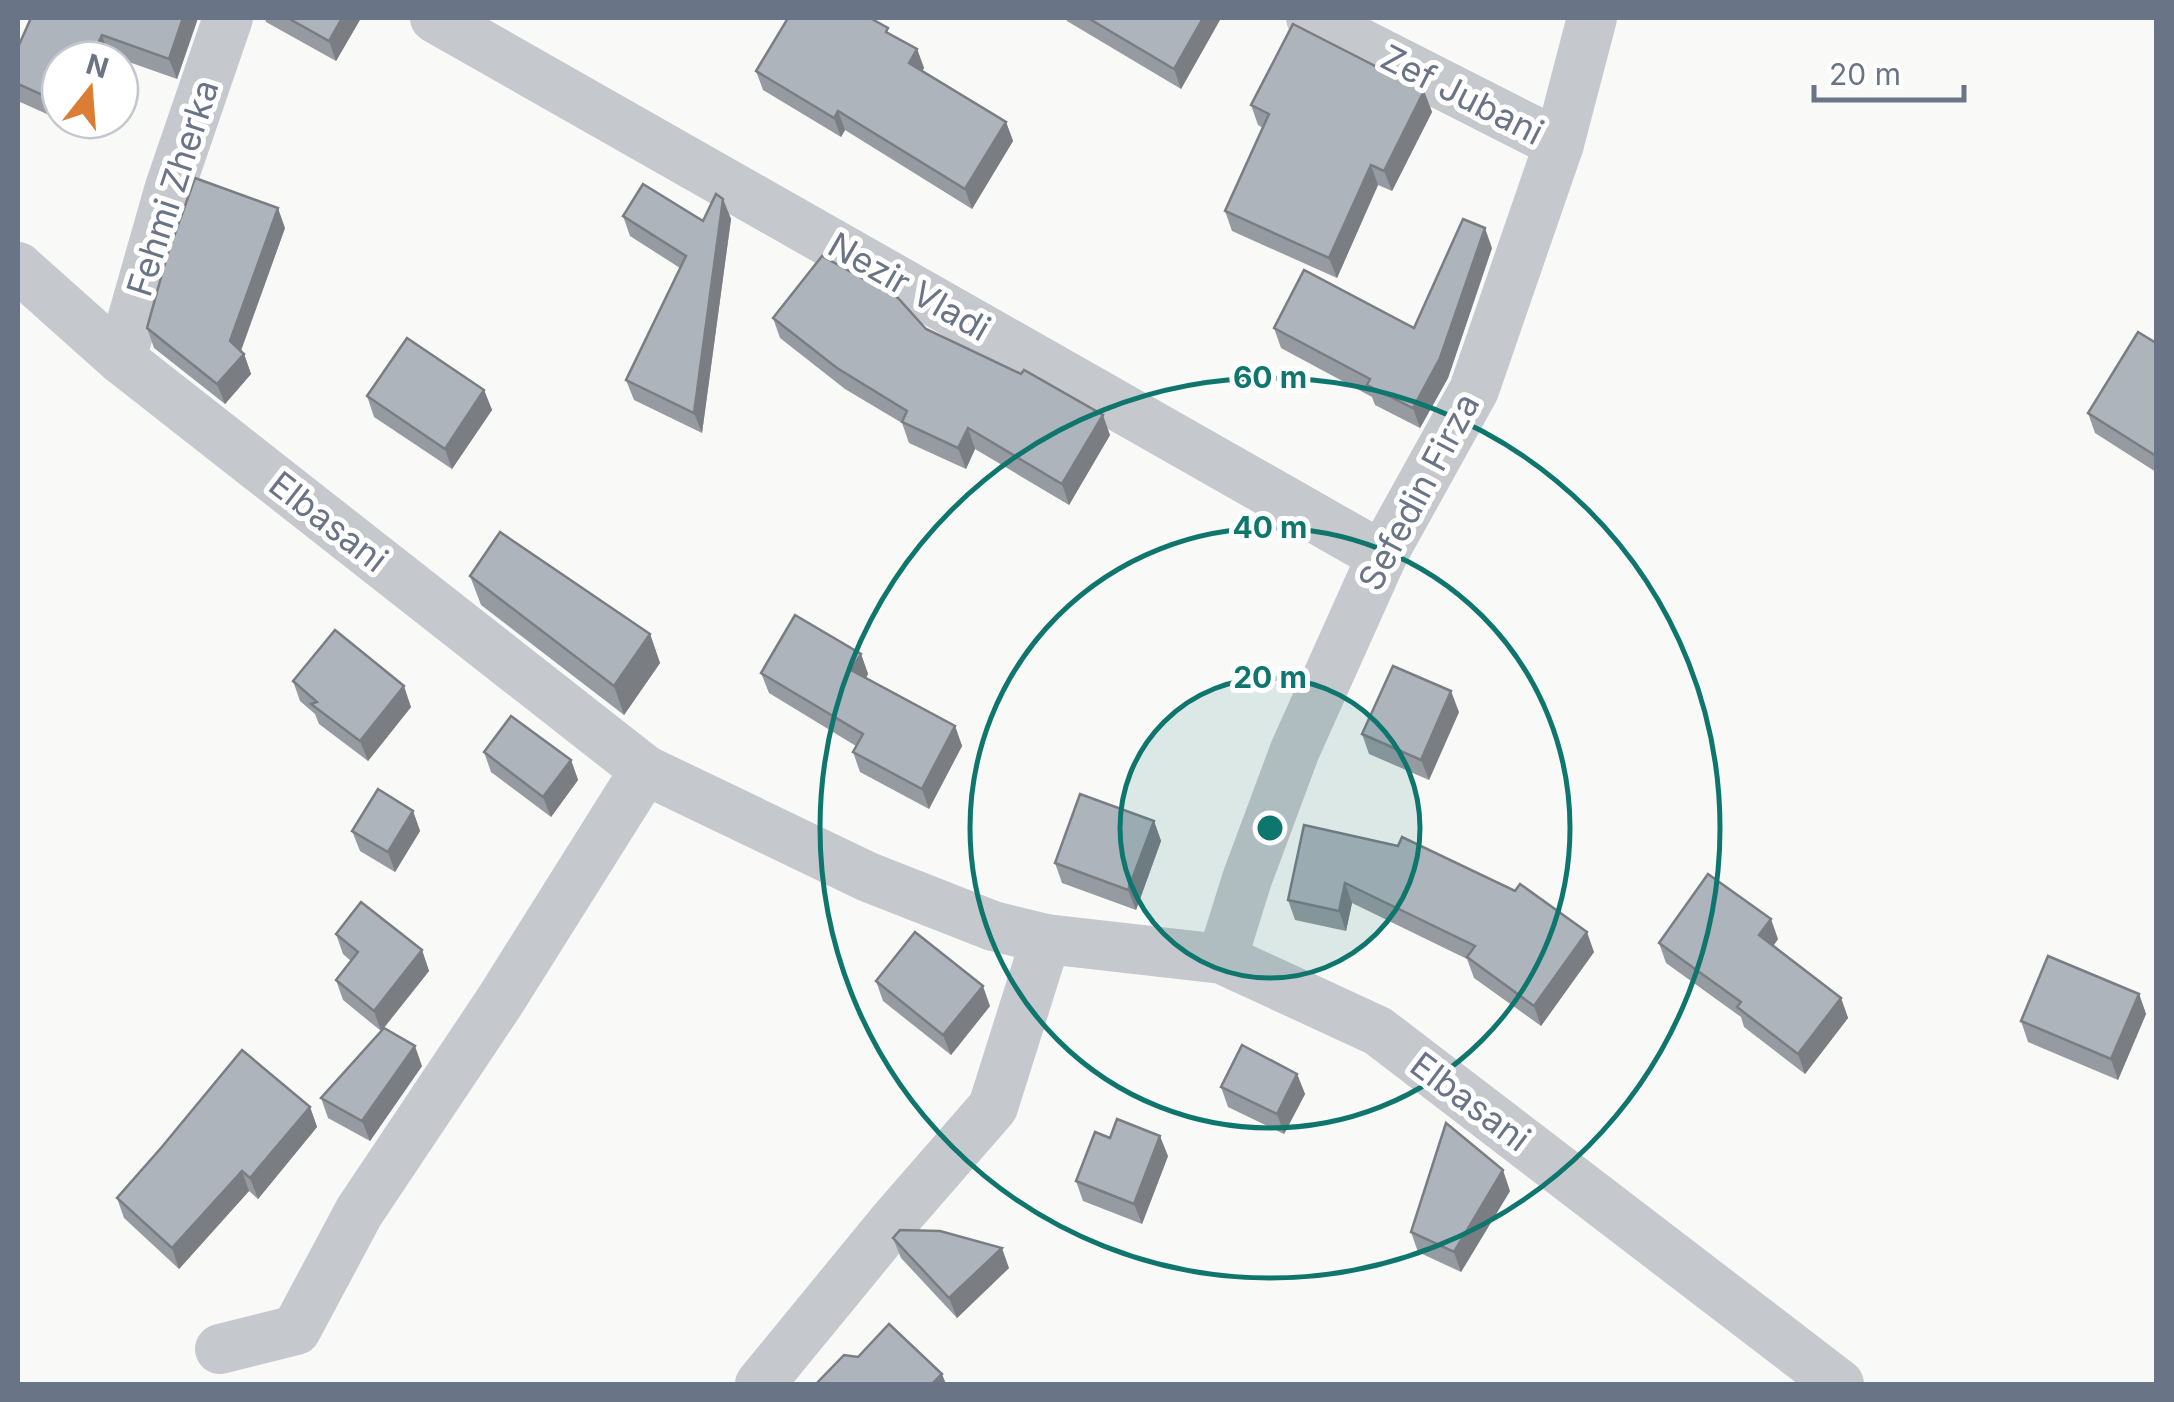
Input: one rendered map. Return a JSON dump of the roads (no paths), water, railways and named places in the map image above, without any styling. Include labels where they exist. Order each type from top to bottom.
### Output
[{"type":"street","name":"Fehmi Zherka","points":[[120,359],[170,187],[228,18]]},
{"type":"street","name":"Nezir Vladi","points":[[436,18],[1382,556]]},
{"type":"street","name":"Zef Jubani","points":[[1311,18],[1559,144]]},
{"type":"street","name":"Sefedin Firza","points":[[1222,959],[1295,750],[1382,556],[1474,390],[1559,144],[1592,18]]},
{"type":"street","name":"Elbasani","points":[[18,266],[120,359],[645,770],[868,876],[992,926],[1046,939],[1222,959],[1378,1031],[1839,1384]]},
{"type":"street","points":[[220,1349],[296,1330],[359,1212],[500,1001],[645,770]]},
{"type":"street","points":[[760,1384],[993,1107],[1046,939]]}]
